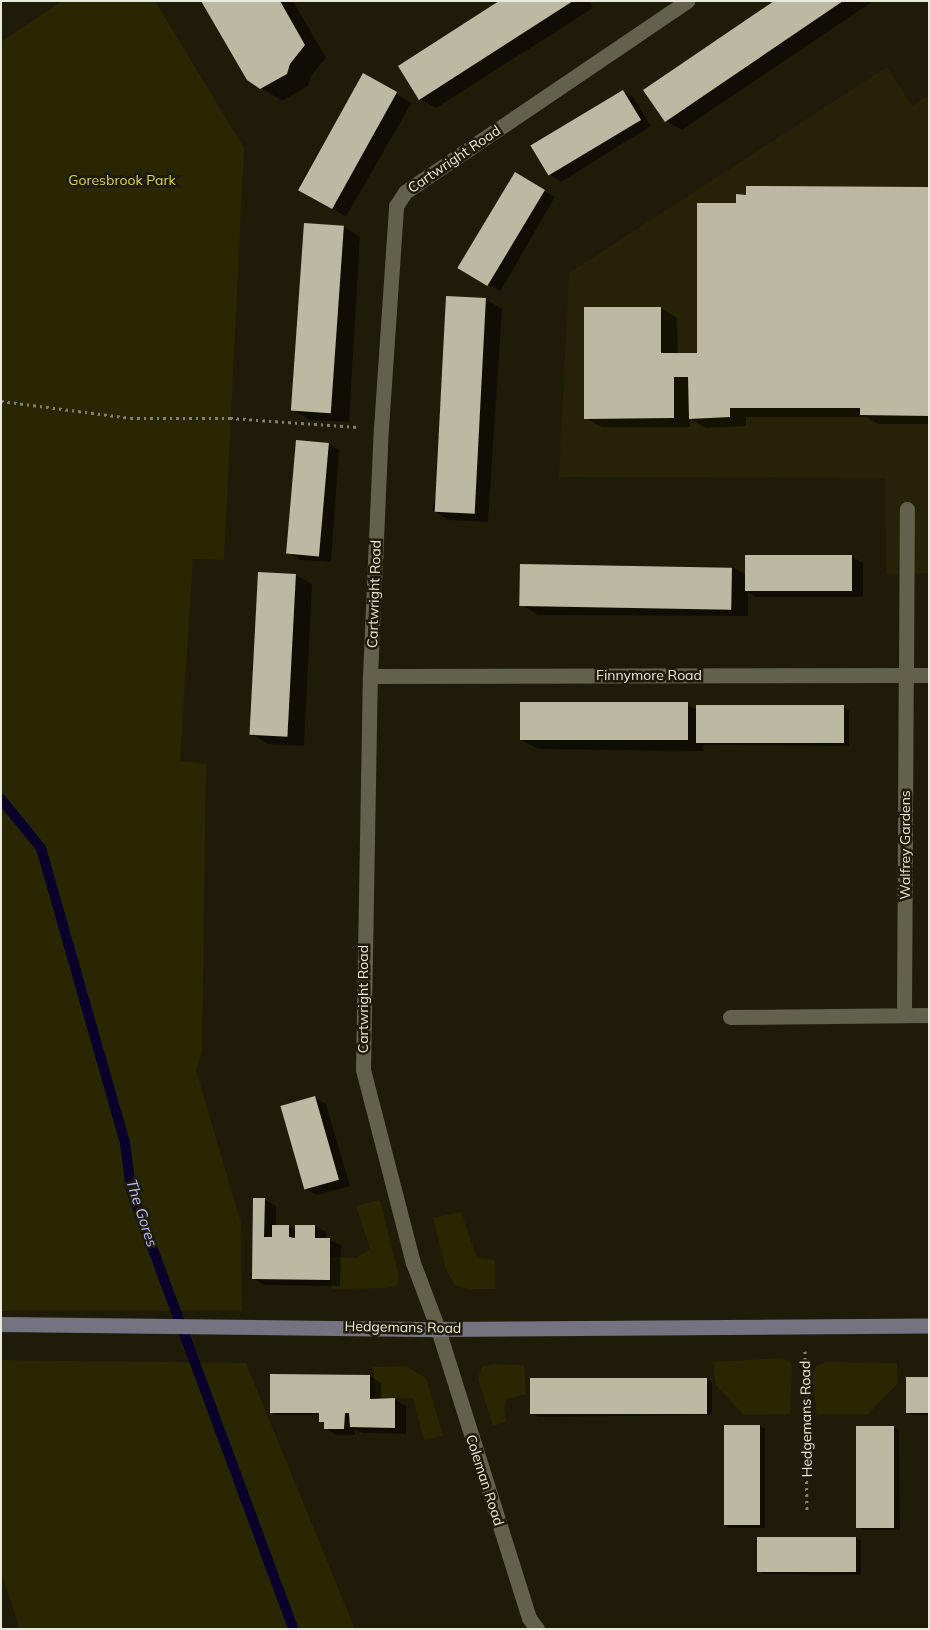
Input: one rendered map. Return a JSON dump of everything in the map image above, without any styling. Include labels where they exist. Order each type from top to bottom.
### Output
[{"type":"street","name":"Cartwright Road","points":[[438,1329],[413,1263],[363,1069],[370,676],[381,428],[396,206],[405,192],[687,1]]},
{"type":"street","name":"Walfrey Gardens","points":[[904,1015],[907,509]]},
{"type":"street","name":"Finnymore Road","points":[[370,676],[929,675]]},
{"type":"street","points":[[730,1016],[929,1015]]},
{"type":"street","name":"Hedgemans Road","points":[[1,1324],[134,1324],[438,1329],[929,1326]]},
{"type":"street","name":"Coleman Road","points":[[438,1329],[529,1618],[537,1629]]},
{"type":"path","points":[[1,401],[131,418],[230,418],[381,428]]},
{"type":"path","name":"Hedgemans Road","points":[[805,1326],[807,1512]]},
{"type":"shaded area","points":[[887,67],[912,106],[929,95],[928,573],[886,574],[885,478],[559,477],[569,273]]},
{"type":"green space","name":"Goresbrook Park","points":[[62,1],[155,1],[244,148],[224,560],[193,559],[180,761],[206,764],[202,1052],[196,1070],[241,1223],[242,1311],[1,1311],[1,42]]},
{"type":"green space","points":[[380,1200],[399,1277],[397,1285],[388,1288],[331,1289],[331,1257],[356,1258],[370,1249],[356,1206]]},
{"type":"green space","points":[[461,1212],[477,1258],[495,1260],[495,1289],[467,1289],[455,1285],[446,1270],[433,1218]]},
{"type":"green space","points":[[780,1358],[790,1361],[792,1367],[790,1414],[744,1415],[716,1385],[713,1362]]},
{"type":"green space","points":[[1,1360],[246,1363],[355,1629],[20,1629],[1,1573]]},
{"type":"green space","points":[[826,1362],[897,1363],[898,1383],[867,1415],[817,1415],[812,1377],[816,1366]]},
{"type":"green space","points":[[495,1364],[524,1365],[526,1394],[507,1399],[504,1409],[506,1422],[493,1426],[478,1379],[482,1366]]},
{"type":"green space","points":[[406,1366],[426,1378],[443,1436],[424,1440],[413,1398],[376,1397],[373,1367]]},
{"type":"building","points":[[201,1],[280,1],[305,45],[290,64],[287,74],[260,89],[247,80]]},
{"type":"building","points":[[499,1],[573,1],[419,100],[398,66]]},
{"type":"building","points":[[774,1],[843,1],[665,122],[643,90]]},
{"type":"building","points":[[363,73],[397,92],[332,209],[298,190]]},
{"type":"building","points":[[623,90],[641,120],[548,176],[530,146]]},
{"type":"building","points":[[515,172],[545,190],[487,286],[457,268]]},
{"type":"building","points":[[746,186],[929,187],[929,416],[860,415],[860,408],[730,408],[730,417],[689,419],[688,377],[674,377],[674,418],[584,419],[584,307],[661,307],[661,353],[697,353],[697,203],[736,203],[736,194],[746,195]]},
{"type":"building","points":[[304,223],[344,226],[331,413],[291,411]]},
{"type":"building","points":[[446,296],[486,298],[475,514],[435,512]]},
{"type":"building","points":[[296,440],[329,443],[319,556],[286,554]]},
{"type":"building","points":[[745,555],[852,555],[852,591],[745,591]]},
{"type":"building","points":[[520,564],[732,568],[731,610],[519,606]]},
{"type":"building","points":[[258,572],[296,574],[287,737],[249,735]]},
{"type":"building","points":[[520,702],[688,702],[688,740],[520,740]]},
{"type":"building","points":[[696,705],[844,705],[844,743],[696,743]]},
{"type":"building","points":[[315,1096],[339,1180],[304,1190],[280,1106]]},
{"type":"building","points":[[253,1198],[265,1198],[264,1237],[272,1237],[272,1225],[289,1225],[289,1237],[295,1238],[295,1225],[315,1225],[315,1238],[330,1238],[330,1280],[252,1279]]},
{"type":"building","points":[[270,1374],[370,1375],[370,1399],[395,1398],[395,1428],[350,1427],[349,1413],[345,1413],[344,1429],[324,1429],[324,1422],[319,1422],[319,1413],[270,1413]]},
{"type":"building","points":[[906,1377],[929,1377],[929,1413],[906,1413]]},
{"type":"building","points":[[530,1378],[707,1378],[707,1414],[530,1414]]},
{"type":"building","points":[[724,1425],[760,1425],[760,1525],[724,1525]]},
{"type":"building","points":[[856,1426],[894,1426],[894,1528],[856,1528]]},
{"type":"building","points":[[757,1537],[856,1537],[856,1572],[757,1572]]},
{"type":"waterway","name":"The Gores","points":[[1,799],[41,848],[125,1143],[131,1190],[293,1629]]}]
